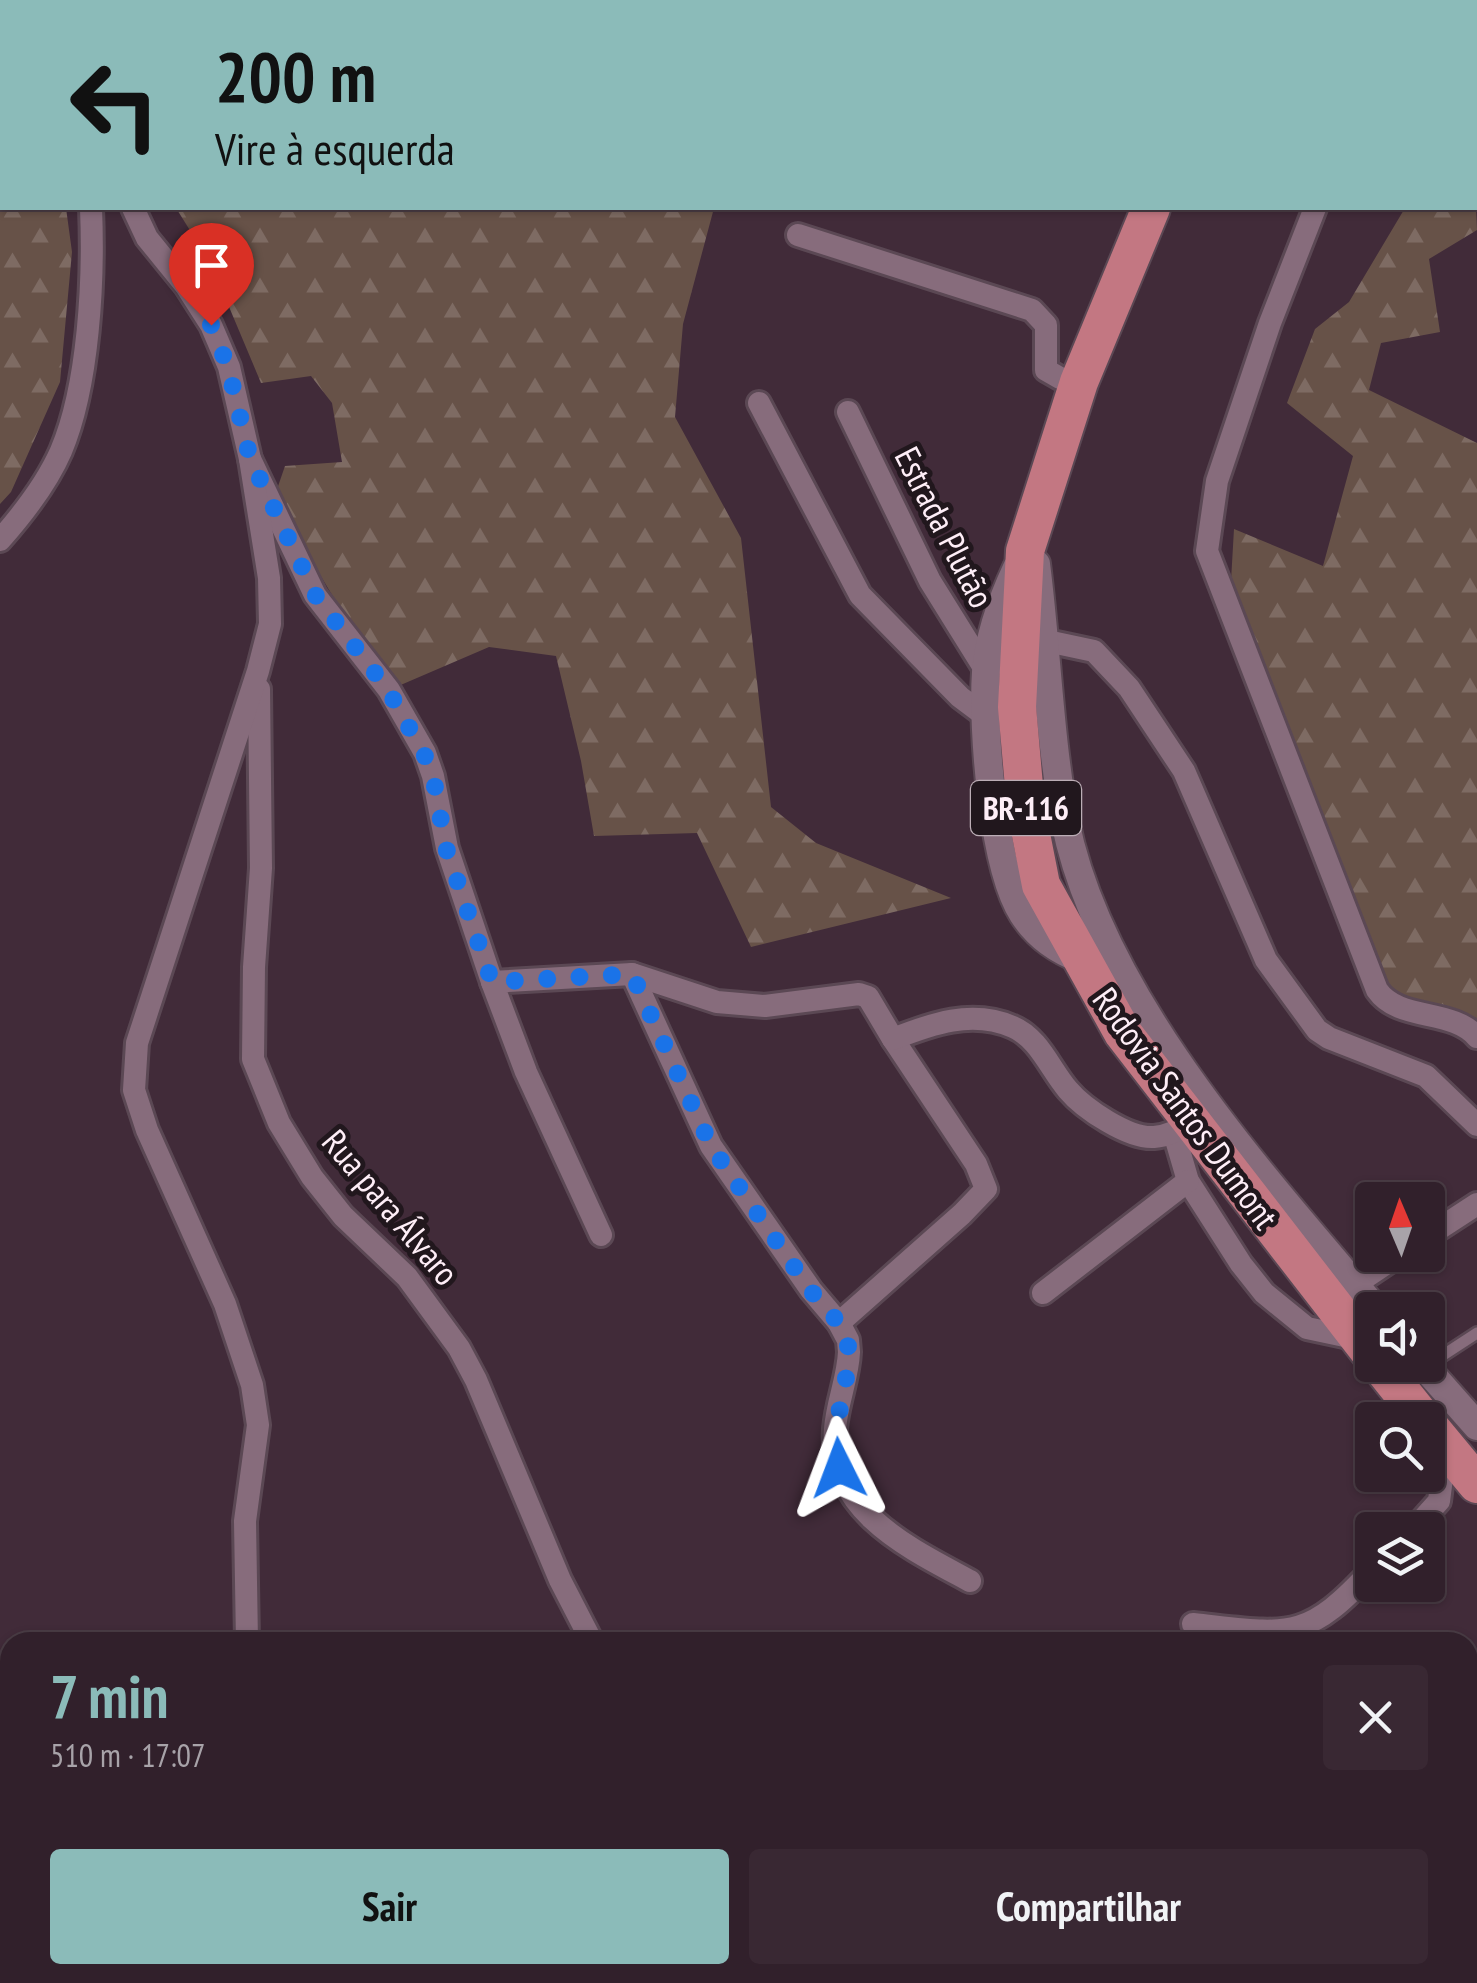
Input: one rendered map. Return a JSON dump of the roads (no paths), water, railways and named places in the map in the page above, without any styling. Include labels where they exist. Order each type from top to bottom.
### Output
[{"type":"highway","name":"Rodovia Santos Dumont","points":[[1150,210],[1079,382],[1028,539],[1011,820],[1024,883],[1083,960],[1182,1128],[1355,1336]]},
{"type":"highway","name":"Rodovia Santos Dumont","points":[[1403,1382],[1452,1421],[1477,1484]]},
{"type":"street","points":[[0,540],[21,516],[61,452],[80,388],[93,259],[91,210]]},
{"type":"street","points":[[135,210],[147,238],[211,325],[228,367],[250,458],[270,578],[270,624],[258,671],[137,1043],[134,1090],[147,1130],[225,1304],[252,1385],[258,1425],[245,1521],[247,1632]]},
{"type":"street","points":[[1314,210],[1216,481],[1206,551],[1377,990],[1385,1002],[1454,1022],[1477,1037]]},
{"type":"street","points":[[798,235],[1032,310],[1046,324],[1046,370],[1079,382]]},
{"type":"street","points":[[760,404],[860,595],[960,697],[988,718]]},
{"type":"street","name":"Estrada Plutão","points":[[848,412],[930,581],[986,671]]},
{"type":"street","points":[[250,458],[316,596],[388,690],[424,754],[433,776],[446,848],[492,982],[526,1072],[601,1235]]},
{"type":"street","points":[[1028,539],[1047,641],[1066,822],[1076,863],[1102,930],[1169,1048],[1271,1186],[1360,1292]]},
{"type":"street","points":[[1028,539],[998,615],[986,671],[988,718],[1011,820],[1047,811],[1066,822]]},
{"type":"street","points":[[1047,641],[1094,651],[1129,688],[1184,770],[1266,960],[1317,1030],[1426,1076],[1477,1125]]},
{"type":"street","name":"Rua para Álvaro","points":[[258,671],[261,868],[253,1059],[279,1122],[312,1177],[343,1216],[407,1277],[459,1348],[560,1580],[587,1632]]},
{"type":"street","points":[[1024,883],[1066,874],[1076,863]]},
{"type":"street","points":[[492,982],[632,974],[717,1002],[740,1005],[789,1005],[859,994],[868,997],[976,1164],[986,1188],[839,1323]]},
{"type":"street","points":[[632,974],[711,1146],[848,1340],[848,1368],[835,1434],[839,1468],[850,1493],[872,1522],[970,1581]]},
{"type":"street","points":[[893,1038],[940,1020],[984,1020],[1011,1026],[1030,1036],[1069,1092],[1097,1115],[1142,1137],[1182,1128],[1188,1181],[1264,1293],[1307,1328],[1355,1339]]},
{"type":"street","points":[[1043,1293],[1188,1181]]},
{"type":"street","points":[[1445,1225],[1477,1204]]},
{"type":"street","points":[[1354,1285],[1374,1272]]},
{"type":"street","points":[[1429,1512],[1439,1501],[1452,1421],[1433,1382]]},
{"type":"street","points":[[1194,1624],[1292,1630],[1329,1614],[1355,1587]]},
{"type":"lane","points":[[1445,1353],[1477,1333]]}]
